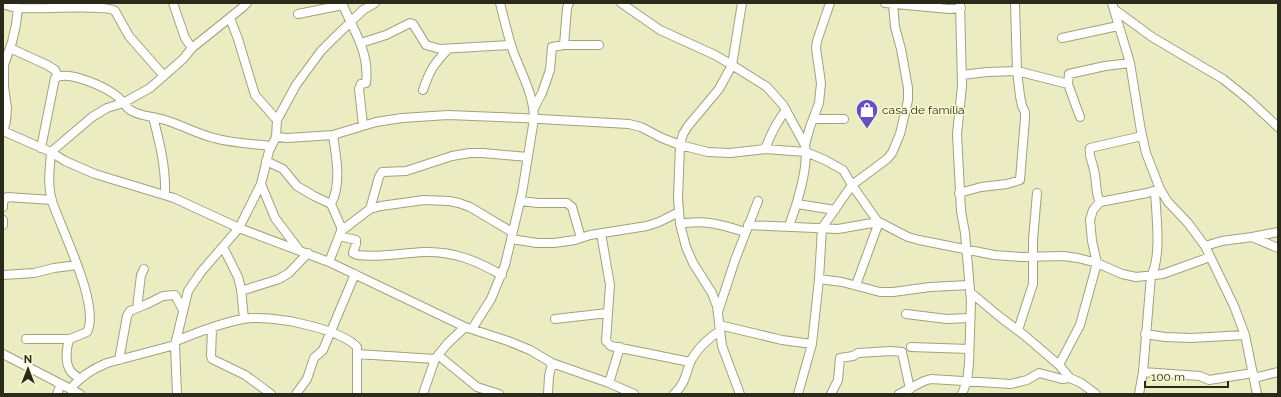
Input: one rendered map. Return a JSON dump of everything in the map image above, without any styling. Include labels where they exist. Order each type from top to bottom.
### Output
[{"type":"street","points":[[173,3],[185,38],[192,48]]},
{"type":"street","points":[[26,339],[70,339],[87,332],[90,320],[84,283],[52,200],[49,179],[51,152],[87,120],[107,108],[123,103],[150,88],[183,59],[192,48],[247,3]]},
{"type":"street","points":[[177,394],[176,343],[188,291],[239,228],[261,184],[266,160],[271,146],[276,138],[277,120],[296,85],[322,51],[350,22],[375,3]]},
{"type":"street","points":[[423,394],[437,357],[447,344],[469,328],[491,299],[502,275],[520,201],[534,119],[534,108],[532,98],[511,45],[500,3]]},
{"type":"street","points":[[564,45],[567,8],[569,3]]},
{"type":"street","points":[[621,3],[660,30],[732,64],[767,87],[776,95],[786,110],[806,148]]},
{"type":"street","points":[[740,394],[722,346],[718,312],[712,293],[693,263],[686,247],[680,224],[678,198],[680,145],[688,126],[719,89],[732,64],[742,3]]},
{"type":"street","points":[[798,394],[812,344],[819,279],[822,228],[852,186],[887,159],[895,148],[908,100],[908,88],[901,48],[889,3],[949,9],[960,6],[962,86],[957,134],[959,193],[965,233],[965,248],[970,288],[967,381],[962,394]]},
{"type":"street","points":[[959,193],[981,187],[1007,184],[1020,180],[1026,118],[1020,96],[1017,71],[1016,3]]},
{"type":"street","points":[[3,4],[18,8],[112,9],[115,11],[129,36],[164,76]]},
{"type":"street","points":[[298,14],[342,4],[361,43],[366,63],[366,83],[361,84],[359,89],[363,125]]},
{"type":"street","points":[[789,226],[797,204],[805,164],[810,127],[819,103],[821,83],[816,41],[828,4]]},
{"type":"street","points":[[1113,6],[1130,63],[1142,136],[1158,190],[1157,254],[1154,272],[1151,276],[1143,372],[1139,394]]},
{"type":"street","points":[[1113,6],[1152,37],[1223,79],[1248,99],[1278,128]]},
{"type":"street","points":[[18,8],[16,25],[4,65],[3,74],[7,108],[3,132],[51,152],[65,161],[95,174],[174,198],[239,228],[308,253],[469,328],[530,350],[552,363],[609,383],[634,394]]},
{"type":"street","points":[[230,18],[255,95],[258,101],[277,120]]},
{"type":"street","points":[[361,43],[386,35],[410,23],[413,24],[426,45],[440,49],[511,45]]},
{"type":"street","points":[[1062,38],[1118,26]]},
{"type":"street","points":[[534,108],[542,93],[550,70],[552,48],[564,45],[599,45]]},
{"type":"street","points":[[10,48],[48,64],[55,70],[58,76]]},
{"type":"street","points":[[423,90],[435,62],[448,49]]},
{"type":"street","points":[[1080,117],[1068,84],[1068,76],[1070,73],[1130,63]]},
{"type":"street","points":[[962,75],[1017,71],[1068,84]]},
{"type":"street","points":[[58,76],[86,79],[94,82],[117,96],[130,110],[140,115],[171,122],[214,138],[271,146]]},
{"type":"street","points":[[41,148],[55,80],[58,76]]},
{"type":"street","points":[[765,149],[772,130],[786,110]]},
{"type":"street","points":[[276,138],[333,135],[363,125],[402,118],[436,116],[469,115],[629,124],[680,145],[719,153],[765,149],[806,148],[843,170],[852,186],[879,222],[908,237],[919,240],[994,255],[1078,258],[1097,263],[1112,271],[1130,276],[1151,276],[1173,271],[1210,257]]},
{"type":"street","points":[[153,117],[164,164],[166,182],[165,196]]},
{"type":"street","points":[[813,119],[844,120]]},
{"type":"street","points":[[331,204],[335,197],[337,173],[333,135]]},
{"type":"street","points":[[1100,202],[1089,152],[1090,148],[1142,136]]},
{"type":"street","points":[[370,209],[379,177],[382,172],[406,171],[452,156],[470,153],[528,157]]},
{"type":"street","points":[[266,160],[282,169],[298,186],[331,204],[341,227],[329,262]]},
{"type":"street","points":[[261,184],[275,218],[299,250]]},
{"type":"street","points":[[1058,366],[1080,325],[1097,263],[1092,241],[1090,220],[1093,210],[1100,202],[1158,190]]},
{"type":"street","points":[[1158,190],[1188,223],[1205,246],[1234,306],[1245,335],[1254,376],[1256,394]]},
{"type":"street","points":[[1018,330],[1028,304],[1033,284],[1032,257],[1034,214],[1037,193]]},
{"type":"street","points":[[3,207],[7,197],[52,200]]},
{"type":"street","points":[[340,233],[370,209],[424,200],[449,201],[470,207],[512,235],[537,243],[554,243],[647,226],[679,212]]},
{"type":"street","points":[[520,201],[538,204],[570,204],[581,238]]},
{"type":"street","points":[[718,312],[734,260],[758,202]]},
{"type":"street","points":[[797,204],[835,210]]},
{"type":"street","points":[[3,220],[3,225]]},
{"type":"street","points":[[680,224],[697,221],[747,228],[789,226],[850,228],[879,222]]},
{"type":"street","points":[[856,285],[879,222]]},
{"type":"street","points":[[1205,246],[1222,241],[1278,232]]},
{"type":"street","points":[[340,233],[356,240],[353,253],[357,255],[383,256],[423,252],[442,253],[462,256],[474,260],[502,275]]},
{"type":"street","points":[[601,234],[610,285],[606,341],[611,346],[690,362]]},
{"type":"street","points":[[1252,237],[1278,248]]},
{"type":"street","points":[[223,247],[236,271],[242,291],[244,319]]},
{"type":"street","points":[[242,291],[279,279],[289,273],[308,253]]},
{"type":"street","points":[[3,274],[34,273],[54,268],[77,265]]},
{"type":"street","points":[[136,308],[141,275],[144,269]]},
{"type":"street","points":[[296,394],[307,379],[314,358],[323,350],[355,274]]},
{"type":"street","points":[[819,279],[856,285],[880,292],[893,292],[930,287],[970,288],[1000,317],[1018,330],[1070,378],[1081,383],[1096,394]]},
{"type":"street","points":[[119,360],[127,316],[130,311],[163,296],[175,295],[183,310]]},
{"type":"street","points":[[555,319],[608,313]]},
{"type":"street","points":[[906,314],[947,319],[970,318]]},
{"type":"street","points":[[3,354],[73,392],[79,378],[107,362],[119,360],[176,343],[212,328],[244,319],[268,318],[331,332],[352,342],[357,348],[357,394]]},
{"type":"street","points":[[212,328],[212,359],[245,375],[271,394]]},
{"type":"street","points":[[720,328],[812,344]]},
{"type":"street","points":[[674,394],[682,385],[690,362],[720,328]]},
{"type":"street","points":[[1146,334],[1165,337],[1191,338],[1245,335]]},
{"type":"street","points":[[70,339],[68,345],[67,364],[71,372],[79,378]]},
{"type":"street","points":[[910,347],[969,349]]},
{"type":"street","points":[[609,383],[620,348]]},
{"type":"street","points":[[831,394],[838,380],[840,358],[853,356],[858,353],[891,351],[902,352],[910,389]]},
{"type":"street","points":[[357,354],[437,357],[477,387],[499,394]]},
{"type":"street","points":[[548,394],[549,376],[552,363]]},
{"type":"street","points":[[1143,372],[1200,376],[1208,380],[1254,376],[1278,372]]},
{"type":"street","points":[[899,394],[931,379],[1010,384],[1027,380],[1039,374],[1062,379],[1070,378]]},
{"type":"street","points":[[57,394],[60,384]]},
{"type":"place","name":"casa de família","points":[[867,130]]}]
